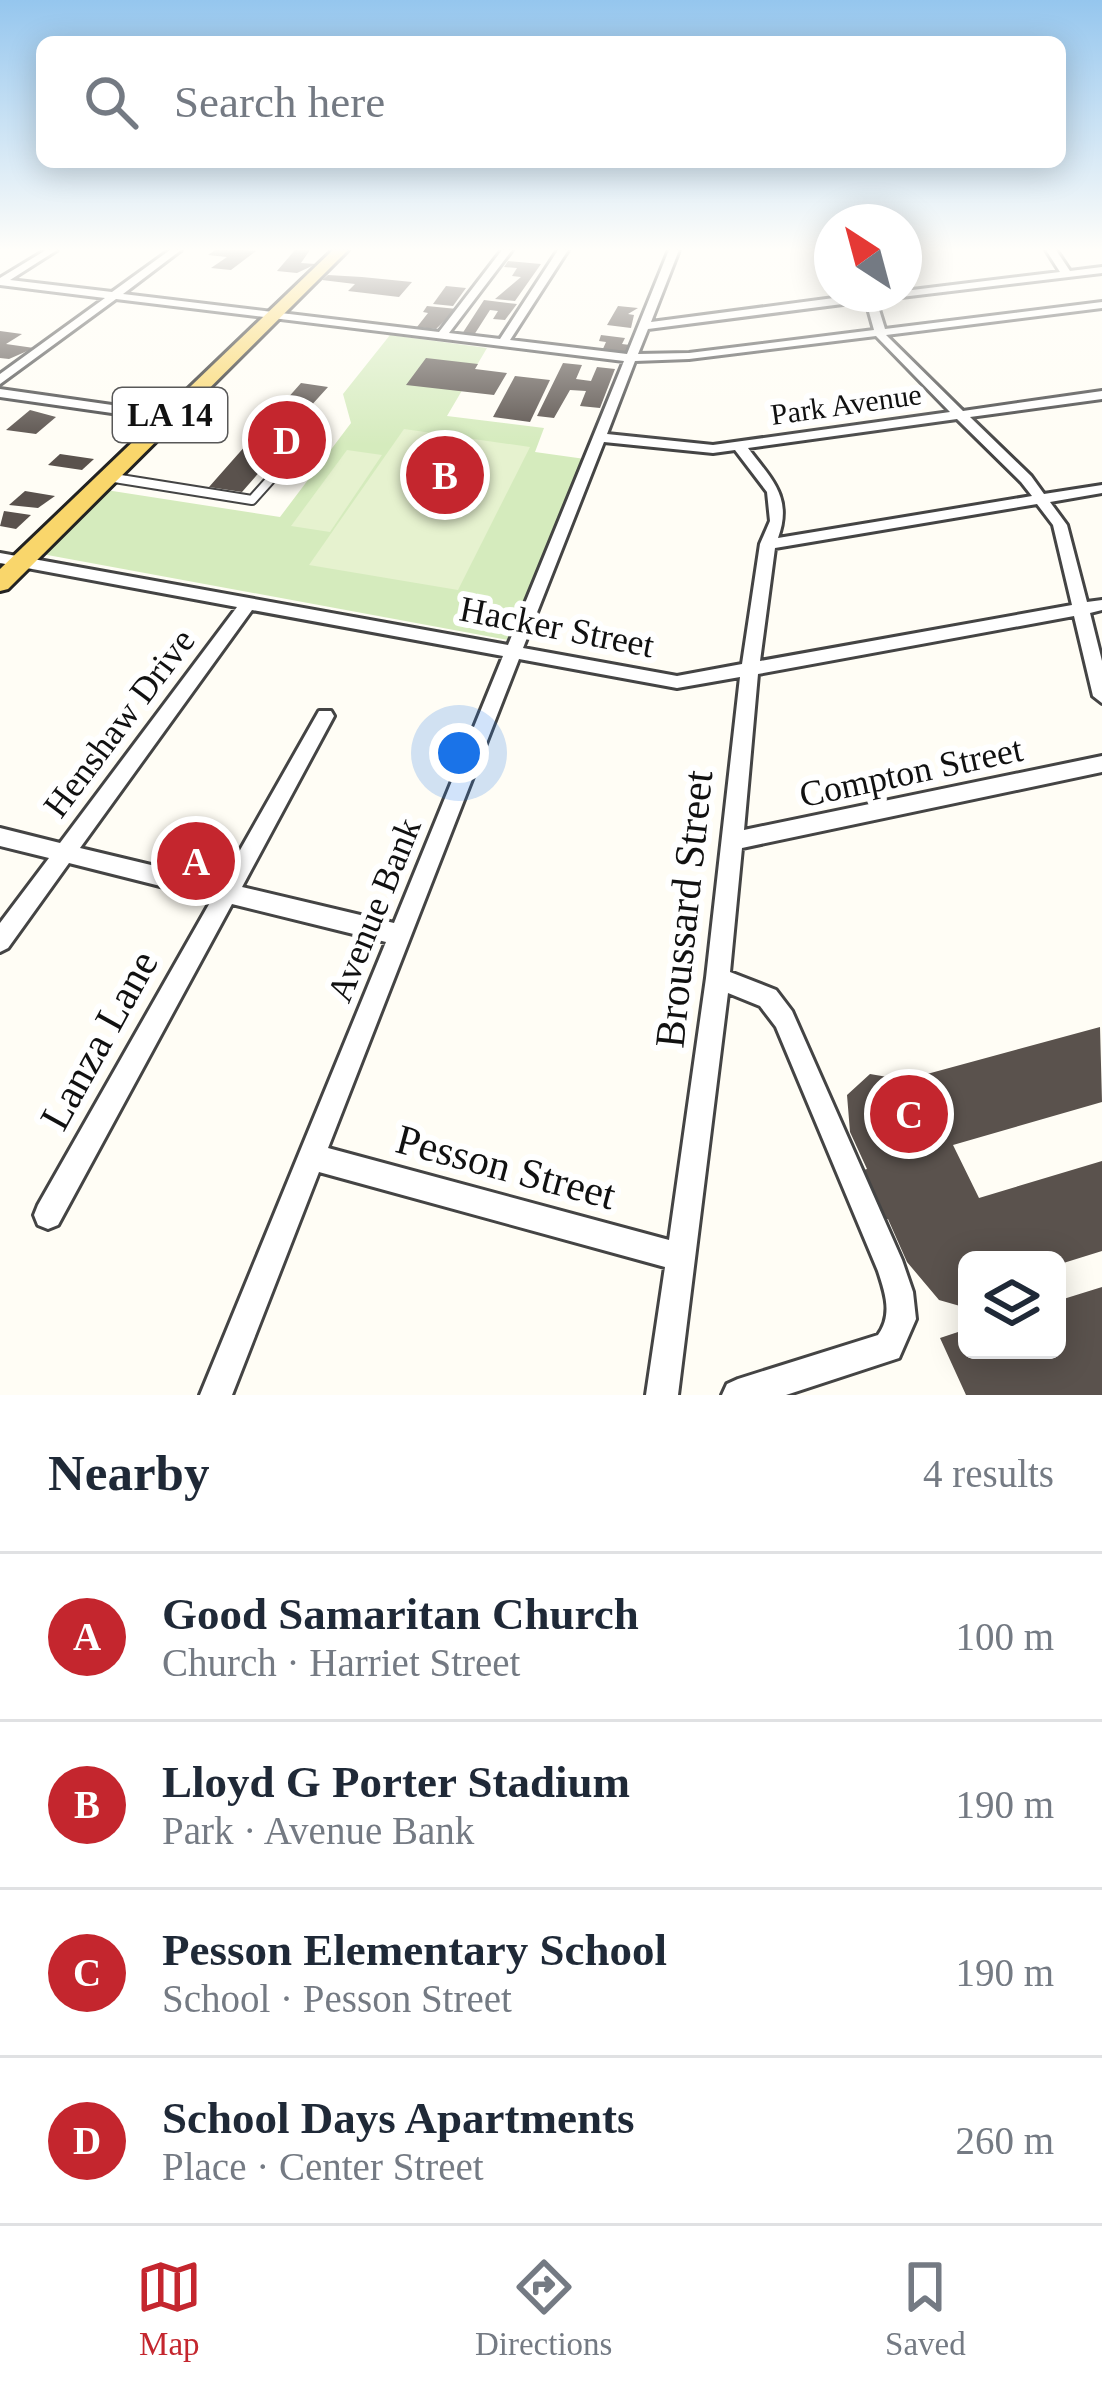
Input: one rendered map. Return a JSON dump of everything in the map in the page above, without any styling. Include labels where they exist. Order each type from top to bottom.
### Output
[{"type":"main road","name":"LA 14","points":[[0,583],[272,316]]},
{"type":"street","points":[[0,380],[88,315]]},
{"type":"street","points":[[264,315],[629,358],[689,356],[1016,315]]},
{"type":"street","points":[[442,335],[457,315]]},
{"type":"street","points":[[503,343],[521,315]]},
{"type":"street","name":"Avenue Bank","points":[[216,1395],[647,315]]},
{"type":"street","points":[[642,326],[725,315]]},
{"type":"street","points":[[874,315],[878,332],[1043,497],[1060,525],[1102,696]]},
{"type":"street","points":[[0,393],[168,417]]},
{"type":"street","name":"Park Avenue","points":[[597,437],[685,449],[739,446],[1102,395]]},
{"type":"street","name":"Broussard Street","points":[[662,1395],[718,978],[750,670],[767,544],[777,520],[777,501],[739,446]]},
{"type":"street","points":[[767,544],[1102,489]]},
{"type":"street","name":"Hacker Street","points":[[0,558],[677,682],[1102,605]]},
{"type":"street","name":"Henshaw Drive","points":[[0,940],[248,604]]},
{"type":"street","name":"Lanza Lane","points":[[48,1215],[325,716]]},
{"type":"street","name":"Compton Street","points":[[734,841],[1102,764]]},
{"type":"street","points":[[0,837],[399,935]]},
{"type":"street","points":[[718,978],[768,998],[784,1019],[892,1270],[904,1310],[902,1330],[888,1347],[738,1395]]},
{"type":"street","name":"Pesson Street","points":[[311,1157],[679,1258]]},
{"type":"lane","points":[[108,476],[252,500],[296,451]]},
{"type":"lane","points":[[284,463],[311,468]]},
{"type":"green space","points":[[390,335],[487,348],[447,416],[544,428],[535,452],[585,459],[508,640],[42,554],[106,490],[280,517],[351,423],[343,394]]},
{"type":"green space","points":[[404,429],[530,447],[458,590],[309,565]]},
{"type":"green space","points":[[347,450],[382,455],[330,532],[291,526]]},
{"type":"building","points":[[426,315],[451,315],[436,329],[417,327]]},
{"type":"building","points":[[474,315],[487,315],[474,335],[462,334]]},
{"type":"building","points":[[613,315],[634,315],[631,328],[607,325]]},
{"type":"building","points":[[0,331],[22,334],[6,344],[34,348],[0,358]]},
{"type":"building","points":[[601,335],[625,338],[622,344],[630,345],[627,354],[602,351],[606,342],[599,341]]},
{"type":"building","points":[[426,358],[507,373],[494,395],[406,385]]},
{"type":"building","points":[[563,363],[582,365],[576,379],[591,381],[597,367],[615,369],[600,408],[580,406],[586,391],[570,390],[554,418],[537,416]]},
{"type":"building","points":[[515,376],[550,380],[530,422],[493,417]]},
{"type":"building","points":[[301,383],[328,387],[290,429],[325,434],[315,448],[278,443],[282,446],[242,492],[209,487]]},
{"type":"building","points":[[30,410],[56,417],[36,434],[6,430]]},
{"type":"building","points":[[60,454],[94,459],[82,470],[48,465]]},
{"type":"building","points":[[25,491],[55,496],[38,508],[9,505]]},
{"type":"building","points":[[4,511],[31,515],[16,529],[0,526]]},
{"type":"building","points":[[1100,1027],[1102,1102],[953,1145],[979,1198],[1102,1161],[1102,1251],[1066,1262],[1066,1251],[958,1251],[958,1305],[939,1300],[907,1262],[888,1219],[879,1222],[858,1172],[867,1169],[850,1132],[847,1095],[870,1074],[905,1080]]},
{"type":"building","points":[[1102,1287],[1102,1395],[966,1395],[940,1338],[958,1332],[958,1359],[1066,1359],[1066,1298]]},
{"type":"place","name":"School Days Apartments","points":[[287,440]]},
{"type":"place","name":"Lloyd G Porter Stadium","points":[[445,475]]},
{"type":"place","name":"Good Samaritan Church","points":[[196,861]]},
{"type":"place","name":"Pesson Elementary School","points":[[909,1114]]}]
